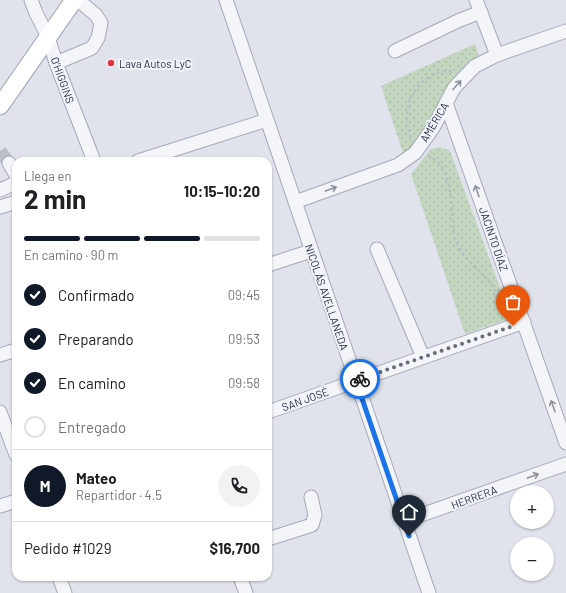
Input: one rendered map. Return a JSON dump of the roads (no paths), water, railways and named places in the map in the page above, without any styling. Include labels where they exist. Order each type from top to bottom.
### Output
[{"type":"main road","points":[[0,106],[74,0]]},
{"type":"street","name":"O'HIGGINS","points":[[31,0],[48,37],[56,63],[92,157]]},
{"type":"street","points":[[56,63],[92,48],[98,38],[101,23],[96,15],[78,0]]},
{"type":"street","name":"NICOLÁS AVELLANEDA","points":[[226,0],[429,593]]},
{"type":"street","points":[[476,0],[497,55]]},
{"type":"street","points":[[395,51],[460,20],[481,12]]},
{"type":"street","name":"AMÉRICA","points":[[295,202],[398,164],[416,153],[433,128],[454,88],[475,66],[497,55],[566,31]]},
{"type":"street","name":"JACINTO DÍAZ","points":[[446,103],[518,324],[566,443]]},
{"type":"street","points":[[150,157],[266,120]]},
{"type":"street","points":[[9,163],[12,168]]},
{"type":"street","points":[[0,190],[12,185]]},
{"type":"street","points":[[0,207],[12,203]]},
{"type":"street","points":[[377,249],[423,357]]},
{"type":"street","points":[[272,265],[311,251]]},
{"type":"street","name":"SAN JOSÉ","points":[[272,411],[518,324]]},
{"type":"street","points":[[0,355],[12,351]]},
{"type":"street","points":[[0,412],[12,444]]},
{"type":"street","name":"HERRERA","points":[[404,522],[566,464]]},
{"type":"street","points":[[272,538],[312,525],[315,515],[311,497]]},
{"type":"street","points":[[0,506],[12,502]]},
{"type":"street","points":[[60,581],[65,593]]},
{"type":"street","points":[[242,581],[246,593]]},
{"type":"tunnel","points":[[0,151],[9,163]]},
{"type":"place","name":"Lava Autos LyC","points":[[111,63]]}]
